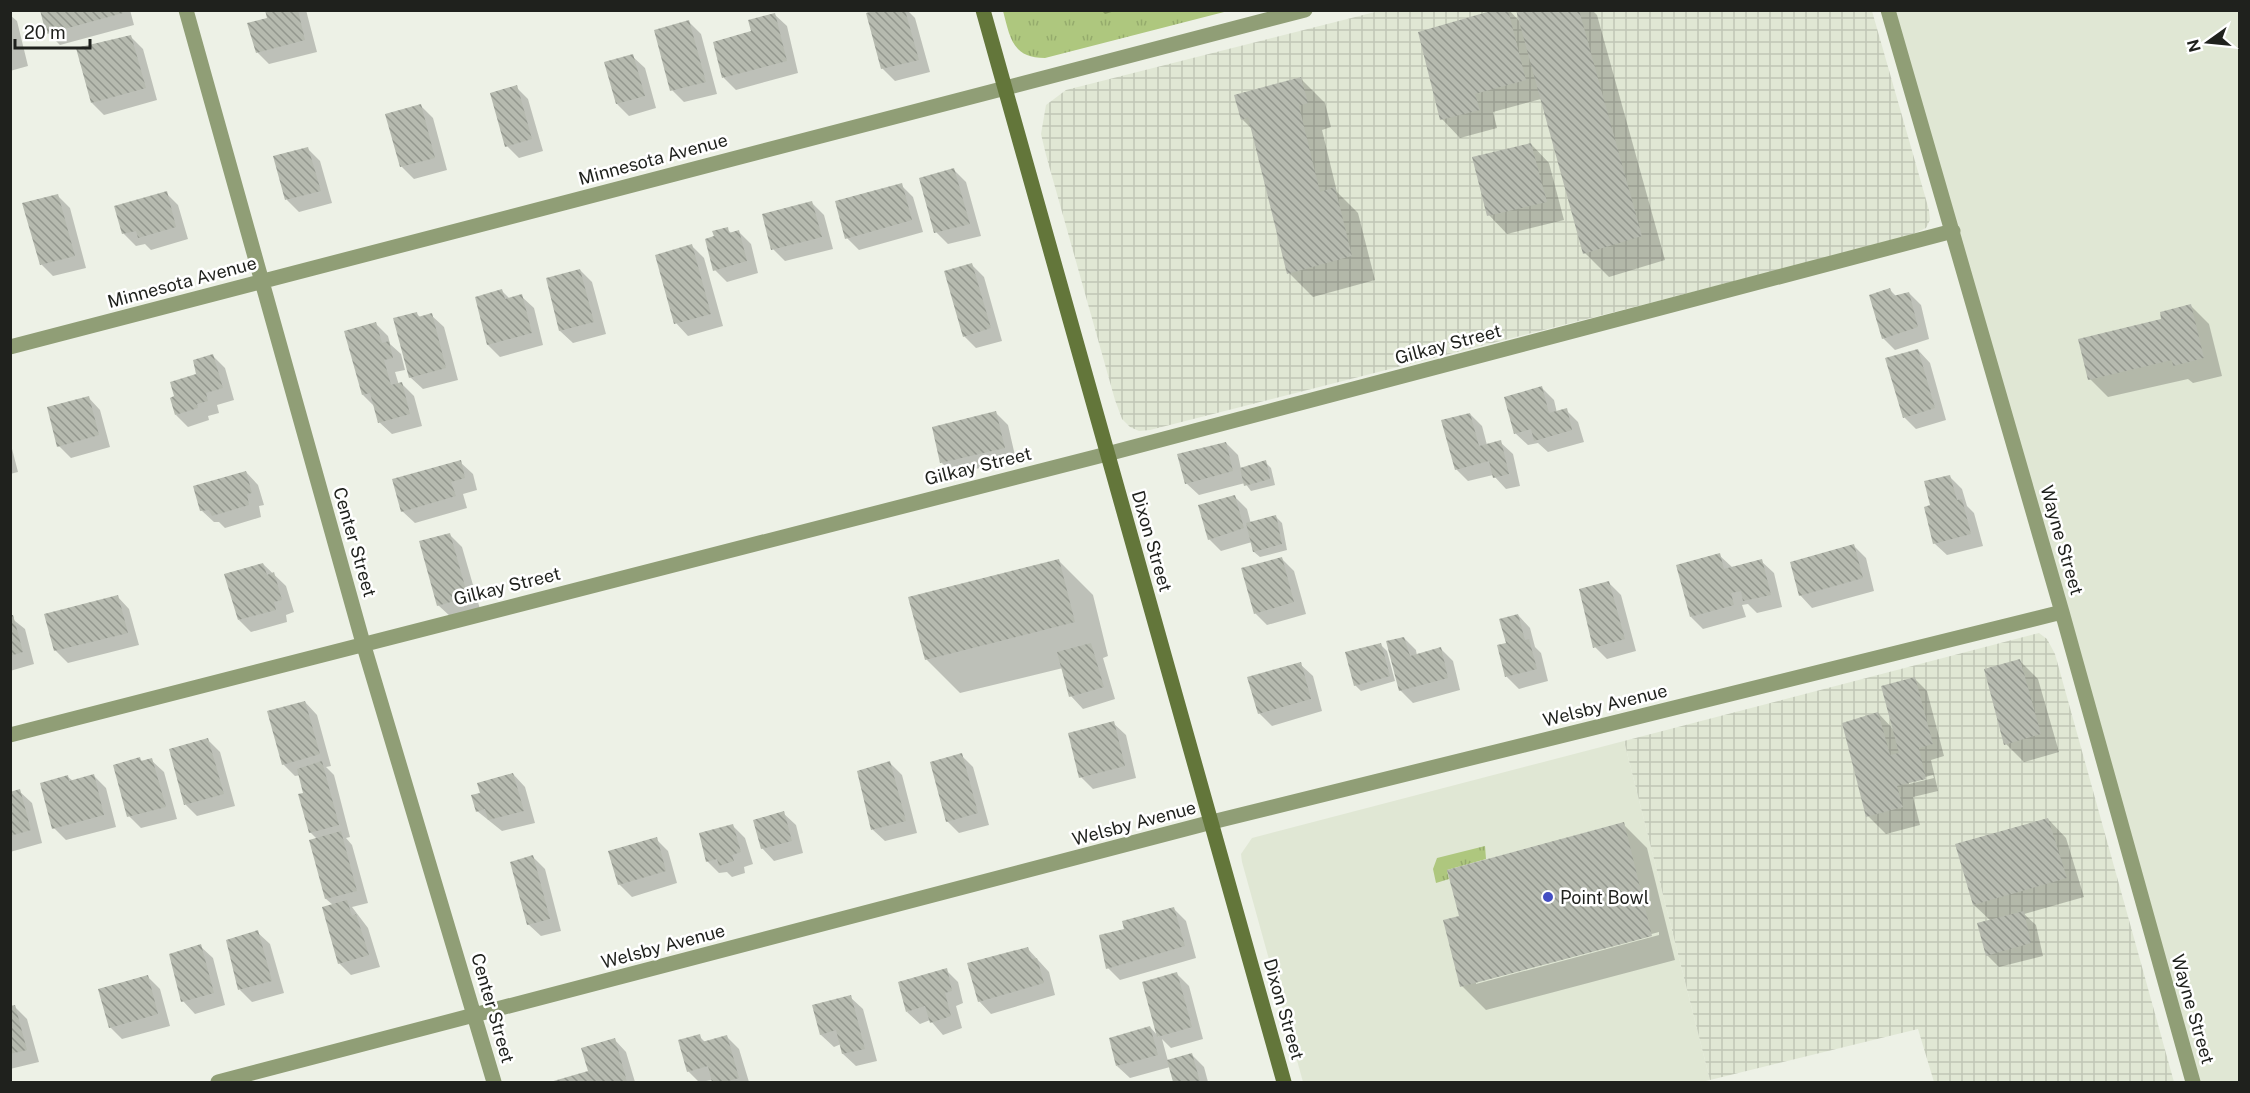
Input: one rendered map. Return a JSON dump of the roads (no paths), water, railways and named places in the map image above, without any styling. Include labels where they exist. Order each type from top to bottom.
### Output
[{"type":"street","name":"Center Street","points":[[186,10],[363,643],[494,1083]]},
{"type":"street","name":"Dixon Street","points":[[983,10],[1003,88],[1284,1083]]},
{"type":"street","name":"Minnesota Avenue","points":[[10,347],[1305,10]]},
{"type":"street","name":"Wayne Street","points":[[1888,10],[2062,612],[2193,1083]]},
{"type":"street","name":"Gilkay Street","points":[[10,735],[1107,454],[1953,231]]},
{"type":"street","name":"Welsby Avenue","points":[[218,1083],[1212,822],[2062,612]]},
{"type":"place","name":"Point Bowl","points":[[1548,897]]}]
